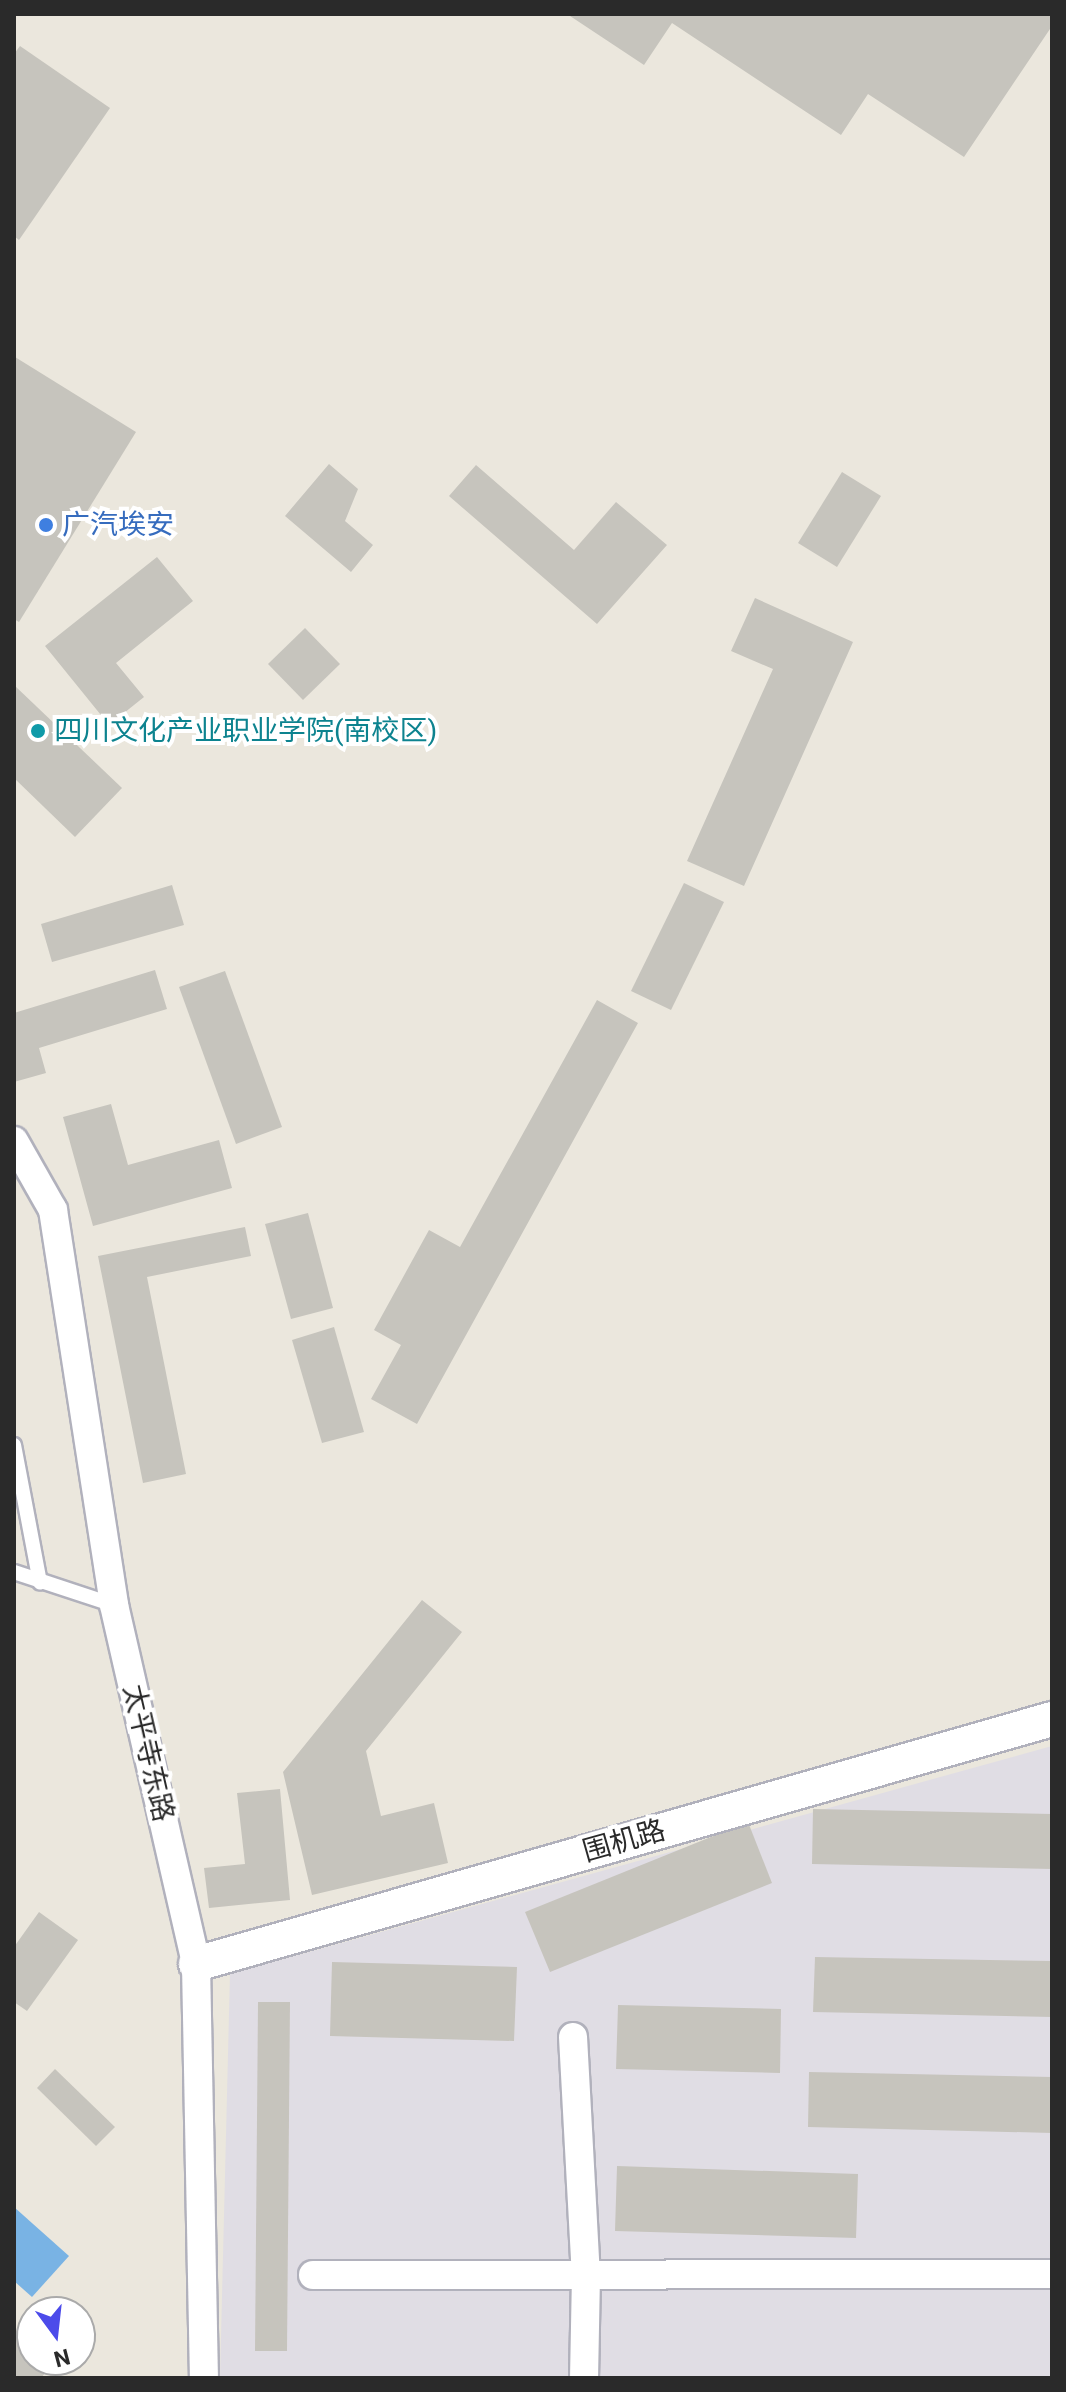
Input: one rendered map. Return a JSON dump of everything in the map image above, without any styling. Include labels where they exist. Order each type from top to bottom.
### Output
[{"type":"street","name":"太平寺东路","points":[[14,1141],[53,1210],[114,1605],[196,1964],[204,2378]]},
{"type":"street","name":"围机路","points":[[196,1964],[1052,1719]]},
{"type":"street","points":[[573,2037],[586,2275],[584,2378]]},
{"type":"street","points":[[313,2275],[1052,2274]]},
{"type":"lane","points":[[14,1445],[40,1583]]},
{"type":"lane","points":[[14,1572],[114,1605]]},
{"type":"shaded area","points":[[1052,1746],[1052,2378],[220,2378],[230,1974]]},
{"type":"water","points":[[14,2207],[69,2256],[33,2296],[14,2281]]},
{"type":"building","points":[[567,14],[1052,14],[1052,26],[964,157],[868,94],[841,135],[672,23],[644,65]]},
{"type":"building","points":[[20,46],[110,108],[19,240],[14,236],[14,54]]},
{"type":"building","name":"广汽埃安","points":[[15,357],[136,432],[19,622],[14,619]]},
{"type":"building","points":[[329,464],[358,489],[345,521],[373,545],[351,572],[285,516]]},
{"type":"building","points":[[476,465],[574,550],[616,502],[667,545],[597,624],[449,496]]},
{"type":"building","points":[[842,472],[881,496],[837,567],[798,543]]},
{"type":"building","points":[[157,557],[193,601],[116,663],[144,697],[109,725],[45,646]]},
{"type":"building","points":[[755,598],[853,642],[744,886],[687,861],[773,669],[731,651]]},
{"type":"building","points":[[305,628],[340,664],[303,700],[268,664]]},
{"type":"building","name":"四川文化产业职业学院(南校区)","points":[[14,685],[122,788],[75,837],[14,778]]},
{"type":"building","points":[[684,883],[724,902],[671,1010],[631,991]]},
{"type":"building","points":[[172,885],[184,925],[52,962],[41,924]]},
{"type":"building","points":[[155,970],[167,1009],[39,1048],[46,1073],[14,1082],[14,1013]]},
{"type":"building","points":[[225,971],[282,1127],[236,1144],[179,987]]},
{"type":"building","points":[[597,1000],[638,1023],[417,1424],[371,1399],[401,1345],[374,1330],[429,1230],[460,1247]]},
{"type":"building","points":[[111,1104],[128,1165],[219,1140],[232,1188],[93,1226],[63,1117]]},
{"type":"building","points":[[308,1213],[333,1308],[291,1319],[265,1224]]},
{"type":"building","points":[[245,1227],[251,1256],[147,1277],[186,1474],[143,1483],[98,1256]]},
{"type":"building","points":[[334,1327],[364,1432],[322,1443],[292,1340]]},
{"type":"building","points":[[422,1600],[462,1632],[366,1751],[381,1816],[434,1803],[448,1863],[312,1895],[283,1772]]},
{"type":"building","points":[[280,1789],[290,1900],[209,1908],[204,1868],[245,1864],[237,1793]]},
{"type":"building","points":[[813,1809],[1052,1814],[1052,1869],[812,1864]]},
{"type":"building","points":[[748,1822],[772,1883],[550,1972],[525,1912]]},
{"type":"building","points":[[39,1912],[78,1940],[27,2011],[14,2002],[14,1947]]},
{"type":"building","points":[[815,1957],[1052,1961],[1052,2017],[813,2012]]},
{"type":"building","points":[[332,1962],[517,1967],[514,2041],[330,2036]]},
{"type":"building","points":[[258,2002],[290,2002],[287,2351],[255,2351]]},
{"type":"building","points":[[618,2005],[781,2009],[780,2073],[616,2069]]},
{"type":"building","points":[[55,2069],[115,2127],[96,2146],[37,2088]]},
{"type":"building","points":[[809,2072],[1052,2077],[1052,2133],[808,2127]]},
{"type":"building","points":[[617,2166],[858,2174],[856,2238],[615,2231]]},
{"type":"building","points":[[14,2336],[16,2376],[43,2376],[14,2378]]},
{"type":"place","name":"广汽埃安","points":[[46,525]]},
{"type":"place","name":"四川文化产业职业学院(南校区)","points":[[38,731]]}]
